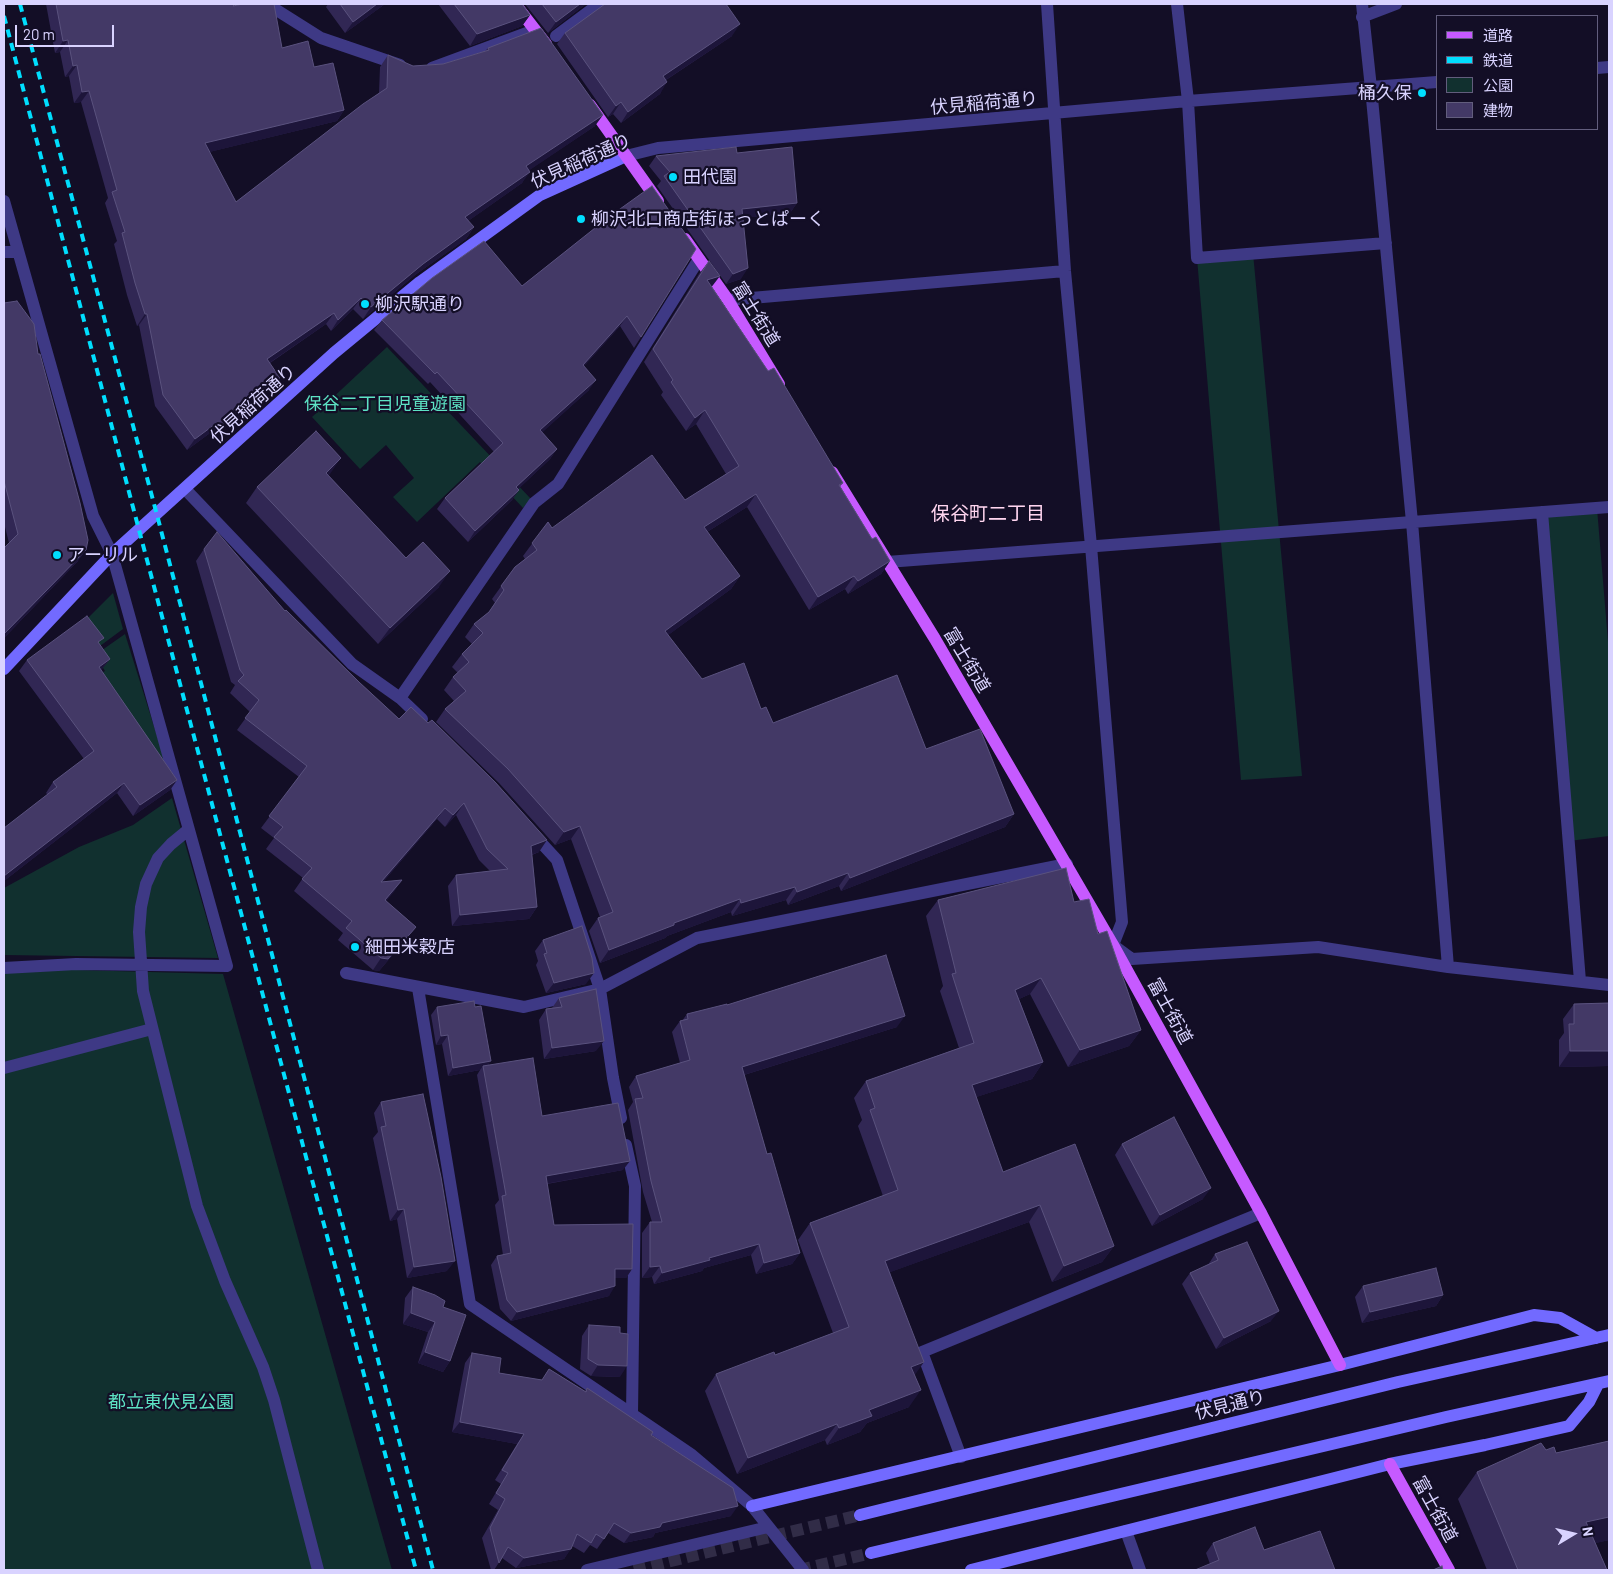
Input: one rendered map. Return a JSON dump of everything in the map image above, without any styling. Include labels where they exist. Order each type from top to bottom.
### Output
[{"type":"main road","points":[[515,4],[552,51]]},
{"type":"main road","points":[[580,92],[666,212]]},
{"type":"main road","name":"伏見稲荷通り","points":[[4,669],[112,554],[334,354],[420,282],[540,196],[626,156]]},
{"type":"main road","name":"富士街道","points":[[677,228],[728,300],[785,393]]},
{"type":"main road","name":"富士街道","points":[[826,461],[935,639],[1114,945],[1261,1213],[1340,1365]]},
{"type":"main road","points":[[752,1506],[1340,1365],[1534,1315],[1560,1318],[1596,1338]]},
{"type":"main road","name":"伏見通り","points":[[860,1514],[1398,1382],[1609,1335]]},
{"type":"main road","points":[[971,1570],[1390,1464],[1569,1426],[1604,1382]]},
{"type":"main road","points":[[871,1552],[1446,1417],[1604,1382]]},
{"type":"main road","name":"富士街道","points":[[1390,1464],[1449,1570]]},
{"type":"street","points":[[267,4],[321,38],[406,68],[433,68],[535,30]]},
{"type":"street","points":[[556,36],[599,4]]},
{"type":"street","points":[[1047,4],[1065,271],[1091,546],[1122,922],[1114,945],[1132,959],[1318,947],[1448,967],[1609,984]]},
{"type":"street","points":[[1178,4],[1188,101],[1197,258],[1386,243]]},
{"type":"street","points":[[1362,4],[1362,17],[1372,88],[1412,522],[1448,967]]},
{"type":"street","points":[[1362,17],[1396,4]]},
{"type":"street","name":"伏見稲荷通り","points":[[626,156],[658,148],[1188,101],[1436,82]]},
{"type":"street","points":[[4,201],[93,516],[112,554],[226,966],[76,964],[4,968]]},
{"type":"street","points":[[4,252],[17,252]]},
{"type":"street","points":[[400,698],[534,503],[558,484],[699,260]]},
{"type":"street","points":[[728,300],[1065,271]]},
{"type":"street","points":[[185,489],[352,664],[400,698],[428,726]]},
{"type":"street","points":[[887,562],[1609,507]]},
{"type":"street","points":[[1542,512],[1580,981]]},
{"type":"street","points":[[525,824],[557,860],[600,989],[612,1078],[635,1186],[632,1414]]},
{"type":"street","points":[[188,830],[158,858],[146,884],[140,916],[143,991],[197,1206],[219,1266],[263,1366],[274,1400],[318,1570]]},
{"type":"street","points":[[346,973],[524,1007],[600,989],[697,938],[1067,864]]},
{"type":"street","points":[[418,988],[470,1304],[692,1455],[752,1506],[804,1570]]},
{"type":"street","points":[[4,1068],[152,1029]]},
{"type":"street","points":[[961,1457],[922,1352],[1261,1213]]},
{"type":"street","points":[[587,1570],[768,1527]]},
{"type":"street","points":[[1126,1531],[1140,1570]]},
{"type":"green space","points":[[1253,253],[1302,776],[1241,780],[1197,258]]},
{"type":"green space","name":"保谷二丁目児童遊園","points":[[387,347],[531,499],[523,508],[480,462],[417,522],[393,497],[414,478],[386,445],[360,469],[312,417]]},
{"type":"green space","points":[[1597,508],[1609,654],[1609,836],[1569,841],[1542,512]]},
{"type":"green space","points":[[113,593],[123,629],[100,646],[83,623]]},
{"type":"green space","points":[[125,634],[173,787],[97,676],[105,671],[95,655]]},
{"type":"green space","points":[[172,798],[218,958],[4,955],[4,888],[79,847],[133,825]]},
{"type":"green space","name":"都立東伏見公園","points":[[4,968],[223,974],[392,1570],[4,1570]]},
{"type":"building","points":[[56,4],[235,4],[233,6],[243,4],[274,4],[282,48],[308,41],[314,67],[333,63],[344,110],[205,143],[236,202],[363,104],[387,88],[388,55],[413,66],[443,64],[489,50],[488,48],[541,28],[603,115],[526,166],[530,172],[465,217],[474,227],[423,264],[371,307],[361,298],[338,320],[334,313],[267,359],[280,378],[242,404],[245,408],[221,425],[218,422],[195,439],[163,395],[147,314],[145,314],[135,283],[122,233],[125,232],[112,192],[117,190],[89,91],[82,92],[77,65],[73,66],[68,40],[63,41]]},
{"type":"building","points":[[340,4],[377,4],[353,22]]},
{"type":"building","points":[[454,4],[522,4],[530,15],[477,34]]},
{"type":"building","points":[[542,4],[580,4],[556,22]]},
{"type":"building","points":[[605,4],[726,4],[740,24],[663,76],[667,82],[628,112],[621,102],[616,106],[565,33]]},
{"type":"building","points":[[736,147],[737,153],[792,147],[797,203],[742,209],[748,268],[733,274],[664,176],[670,172],[656,156]]},
{"type":"building","points":[[652,186],[696,249],[641,337],[627,316],[583,365],[596,380],[540,430],[557,449],[516,487],[519,490],[475,531],[445,498],[503,443],[437,372],[435,374],[382,320],[432,278],[484,241],[522,286],[595,227]]},
{"type":"building","points":[[709,261],[720,276],[707,280],[768,371],[774,368],[843,483],[839,485],[872,539],[876,537],[890,561],[858,581],[854,576],[818,597],[756,494],[704,527],[740,576],[665,631],[702,679],[744,663],[761,709],[766,707],[773,723],[897,675],[926,749],[980,729],[1014,814],[850,878],[848,873],[797,892],[795,887],[741,903],[740,899],[674,923],[674,925],[609,950],[598,918],[613,912],[580,826],[564,832],[508,769],[445,709],[466,691],[453,677],[469,662],[462,654],[483,633],[474,624],[489,612],[504,590],[501,586],[515,567],[537,550],[532,543],[548,522],[552,528],[652,455],[685,500],[739,466],[705,410],[695,418],[671,382],[673,380],[653,349]]},
{"type":"building","points":[[17,301],[34,324],[38,354],[40,354],[88,540],[86,550],[4,634],[4,548],[18,534],[4,481],[4,303]]},
{"type":"building","points":[[316,431],[341,458],[326,473],[406,558],[423,542],[450,571],[390,628],[257,487]]},
{"type":"building","points":[[217,532],[285,611],[359,682],[399,719],[411,707],[428,723],[432,720],[495,782],[547,840],[531,846],[537,907],[460,915],[456,875],[508,869],[487,849],[464,803],[453,815],[445,808],[381,882],[402,880],[385,900],[416,927],[388,959],[381,958],[346,928],[352,921],[302,879],[312,868],[274,837],[283,827],[269,816],[307,766],[245,718],[259,700],[238,681],[244,675],[240,670],[204,549]]},
{"type":"building","points":[[87,616],[104,638],[98,642],[110,659],[99,667],[177,780],[140,805],[124,783],[4,876],[4,828],[57,787],[53,782],[94,751],[27,660]]},
{"type":"building","points":[[1066,868],[1074,902],[1089,899],[1098,934],[1107,931],[1141,1030],[1080,1050],[1041,978],[1015,990],[1043,1062],[972,1085],[1003,1172],[1075,1144],[1114,1246],[1064,1266],[1040,1205],[885,1261],[924,1362],[911,1367],[921,1390],[869,1410],[872,1416],[839,1428],[837,1424],[748,1458],[716,1374],[774,1352],[775,1355],[849,1327],[810,1223],[898,1190],[870,1110],[875,1108],[866,1081],[974,1043],[952,974],[956,973],[938,900]]},
{"type":"building","points":[[582,926],[592,958],[594,973],[554,983],[544,954],[547,953],[543,940]]},
{"type":"building","points":[[886,955],[905,1016],[742,1067],[767,1154],[771,1153],[800,1253],[764,1263],[759,1244],[662,1273],[660,1266],[650,1267],[650,1222],[662,1222],[651,1181],[635,1099],[643,1098],[636,1076],[690,1060],[680,1021],[688,1019],[687,1014],[727,1005]]},
{"type":"building","points":[[596,989],[604,1041],[552,1048],[546,1009],[562,1007],[559,998]]},
{"type":"building","points":[[474,1001],[475,1007],[481,1006],[491,1061],[453,1068],[448,1035],[441,1036],[437,1007]]},
{"type":"building","points":[[1609,1003],[1609,1051],[1570,1051],[1569,1024],[1574,1024],[1574,1004]]},
{"type":"building","points":[[533,1058],[542,1116],[618,1103],[630,1161],[546,1176],[554,1225],[633,1224],[632,1269],[615,1269],[615,1286],[517,1312],[507,1300],[497,1256],[511,1253],[502,1196],[506,1195],[483,1066]]},
{"type":"building","points":[[423,1094],[441,1177],[455,1261],[414,1267],[404,1209],[398,1210],[381,1127],[386,1126],[381,1102]]},
{"type":"building","points":[[1174,1117],[1211,1188],[1160,1215],[1122,1144]]},
{"type":"building","points":[[1247,1242],[1279,1311],[1224,1338],[1190,1273],[1218,1260],[1215,1254]]},
{"type":"building","points":[[1436,1268],[1443,1295],[1370,1312],[1363,1286]]},
{"type":"building","points":[[413,1287],[445,1301],[443,1307],[466,1315],[450,1361],[425,1352],[435,1322],[411,1313]]},
{"type":"building","points":[[589,1325],[620,1327],[620,1333],[628,1334],[627,1366],[598,1365],[588,1359]]},
{"type":"building","points":[[472,1353],[501,1358],[499,1373],[542,1380],[549,1369],[586,1392],[587,1388],[653,1432],[651,1435],[733,1488],[738,1506],[662,1523],[660,1527],[631,1533],[614,1523],[604,1539],[596,1534],[591,1543],[577,1534],[571,1549],[524,1558],[508,1547],[499,1563],[490,1528],[505,1499],[496,1493],[508,1473],[502,1470],[524,1434],[460,1422]]},
{"type":"building","points":[[1609,1441],[1609,1517],[1586,1522],[1607,1570],[1518,1570],[1477,1472],[1541,1443],[1546,1450],[1554,1447],[1556,1453]]},
{"type":"building","points":[[1255,1527],[1264,1550],[1320,1531],[1335,1570],[1195,1570],[1219,1560],[1213,1543]]},
{"type":"building","points":[[1442,1566],[1443,1570],[1433,1570]]},
{"type":"tunnel","points":[[634,1570],[860,1515]]},
{"type":"tunnel","points":[[799,1570],[871,1553]]},
{"type":"railway","points":[[20,4],[157,515],[433,1570]]},
{"type":"railway","points":[[4,16],[416,1570]]},
{"type":"place","name":"桶久保","points":[[1422,93]]},
{"type":"place","name":"田代園","points":[[673,177]]},
{"type":"place","name":"柳沢北口商店街ほっとぱーく","points":[[581,219]]},
{"type":"place","name":"柳沢駅通り","points":[[365,304]]},
{"type":"place","name":"アーリル","points":[[57,555]]},
{"type":"place","name":"細田米穀店","points":[[355,947]]},
{"type":"district","name":"保谷町二丁目","points":[[988,514]]}]
